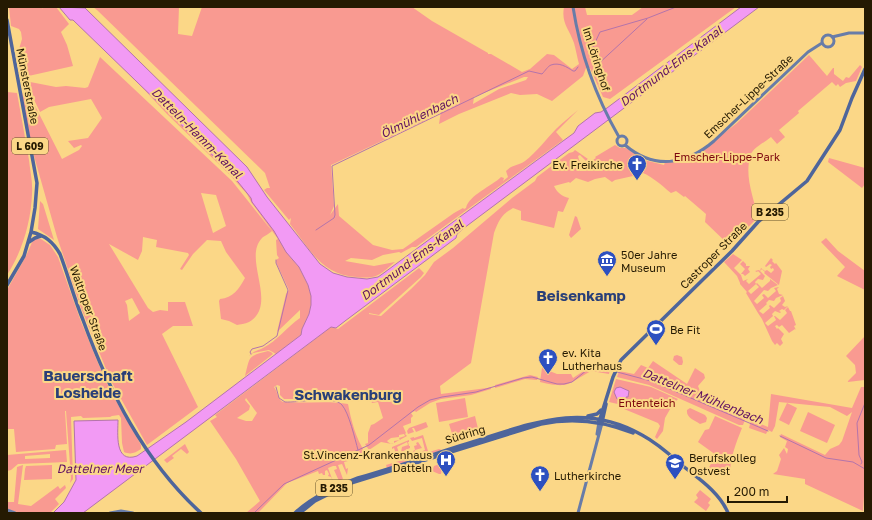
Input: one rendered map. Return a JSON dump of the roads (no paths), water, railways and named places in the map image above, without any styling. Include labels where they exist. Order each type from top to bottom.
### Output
[{"type":"main road","name":"Münsterstraße","points":[[7,20],[37,183],[32,232]]},
{"type":"main road","name":"Castroper Straße","points":[[601,421],[602,409],[614,372],[621,360],[676,304],[732,251],[758,222],[807,181],[840,130],[865,69]]},
{"type":"main road","name":"Waltroper Straße","points":[[32,232],[43,236],[51,242],[60,254],[99,362],[118,402],[144,446],[156,464],[175,487],[202,513]]},
{"type":"main road","points":[[7,285],[24,256],[32,232]]},
{"type":"main road","points":[[29,243],[34,238],[43,236]]},
{"type":"main road","name":"Castroper Straße","points":[[601,421],[608,392]]},
{"type":"main road","name":"B 235","points":[[582,417],[595,415],[602,409]]},
{"type":"main road","name":"Südring","points":[[295,513],[316,497],[358,478],[528,424],[562,417],[582,417],[626,427],[647,438],[713,490],[722,501],[728,513]]},
{"type":"main road","name":"Südring","points":[[300,513],[315,501],[352,483],[517,431],[561,420],[601,421]]},
{"type":"street","name":"Im Löringhof","points":[[573,7],[583,53],[590,75],[619,137]]},
{"type":"street","points":[[832,38],[834,42],[831,46],[826,47],[822,43],[825,36],[828,35],[832,38],[845,35],[865,34]]},
{"type":"street","name":"Emscher-Lippe-Straße","points":[[625,144],[637,153],[655,160],[671,162],[683,160],[697,153],[714,141],[808,52],[822,43]]},
{"type":"street","points":[[619,137],[625,137],[627,140],[625,144],[621,146],[617,141],[619,137]]},
{"type":"street","name":"Castroper Straße","points":[[578,513],[601,421]]},
{"type":"street","points":[[7,510],[15,513]]},
{"type":"street","points":[[110,513],[121,511],[133,513]]},
{"type":"water","name":"Dattelner Meer","points":[[59,7],[85,8],[247,167],[267,197],[320,264],[333,273],[347,277],[367,279],[381,275],[574,133],[578,126],[595,113],[601,112],[607,108],[741,7],[759,7],[464,228],[457,234],[456,238],[336,328],[331,327],[83,513],[53,513],[64,502],[76,480],[74,421],[118,420],[118,439],[121,452],[124,456],[137,456],[186,422],[301,335],[311,305],[311,296],[308,285],[299,267],[286,252],[274,231],[252,202],[251,198],[230,172],[73,20],[70,20]]},
{"type":"water","points":[[620,387],[629,391],[628,397],[626,397],[624,403],[617,399],[614,392],[616,388]]},
{"type":"waterway","name":"Ölmühlenbach","points":[[592,49],[600,32],[648,18],[676,7]]},
{"type":"waterway","name":"Ölmühlenbach","points":[[596,66],[647,19]]},
{"type":"waterway","name":"Ölmühlenbach","points":[[316,230],[334,218],[335,215],[332,166],[529,71],[542,74],[549,66],[554,64],[563,65],[573,71],[575,71],[578,67]]},
{"type":"waterway","name":"Ölmühlenbach","points":[[251,354],[250,352],[252,349],[263,346],[277,336],[288,290],[276,260]]},
{"type":"waterway","points":[[254,513],[284,484],[369,445],[418,407],[430,400],[476,392],[523,378],[532,377],[557,384],[564,384],[572,382],[587,370],[602,368],[651,381],[768,431]]},
{"type":"waterway","name":"Ölmühlenbach","points":[[276,387],[279,398],[285,402],[332,400],[342,405],[349,420],[358,450]]},
{"type":"waterway","points":[[861,464],[857,423],[865,403]]},
{"type":"waterway","name":"Dattelner Mühlenbach","points":[[780,436],[826,458],[853,462],[865,469]]},
{"type":"place","name":"Ev. Freikirche","points":[[637,181]]},
{"type":"place","name":"50er Jahre Museum","points":[[607,277]]},
{"type":"place","name":"Be Fit","points":[[656,346]]},
{"type":"place","name":"ev. Kita Lutherhaus","points":[[548,375]]},
{"type":"place","name":"St.Vincenz-Krankenhaus Datteln","points":[[446,477]]},
{"type":"place","name":"Berufskolleg Ostvest","points":[[675,480]]},
{"type":"place","name":"Lutherkirche","points":[[540,492]]},
{"type":"district","name":"Beisenkamp","points":[[581,295]]},
{"type":"district","name":"Bauerschaft Losheide","points":[[88,384]]},
{"type":"district","name":"Schwakenburg","points":[[348,394]]},
{"type":"water label","name":"Dortmund-Ems-Kanal","points":[[671,66]]},
{"type":"water label","name":"Datteln-Hamm-Kanal","points":[[197,133]]},
{"type":"water label","name":"Dortmund-Ems-Kanal","points":[[412,260]]},
{"type":"park label","name":"Emscher-Lippe-Park","points":[[727,156]]},
{"type":"park label","name":"Ententeich","points":[[647,402]]}]
